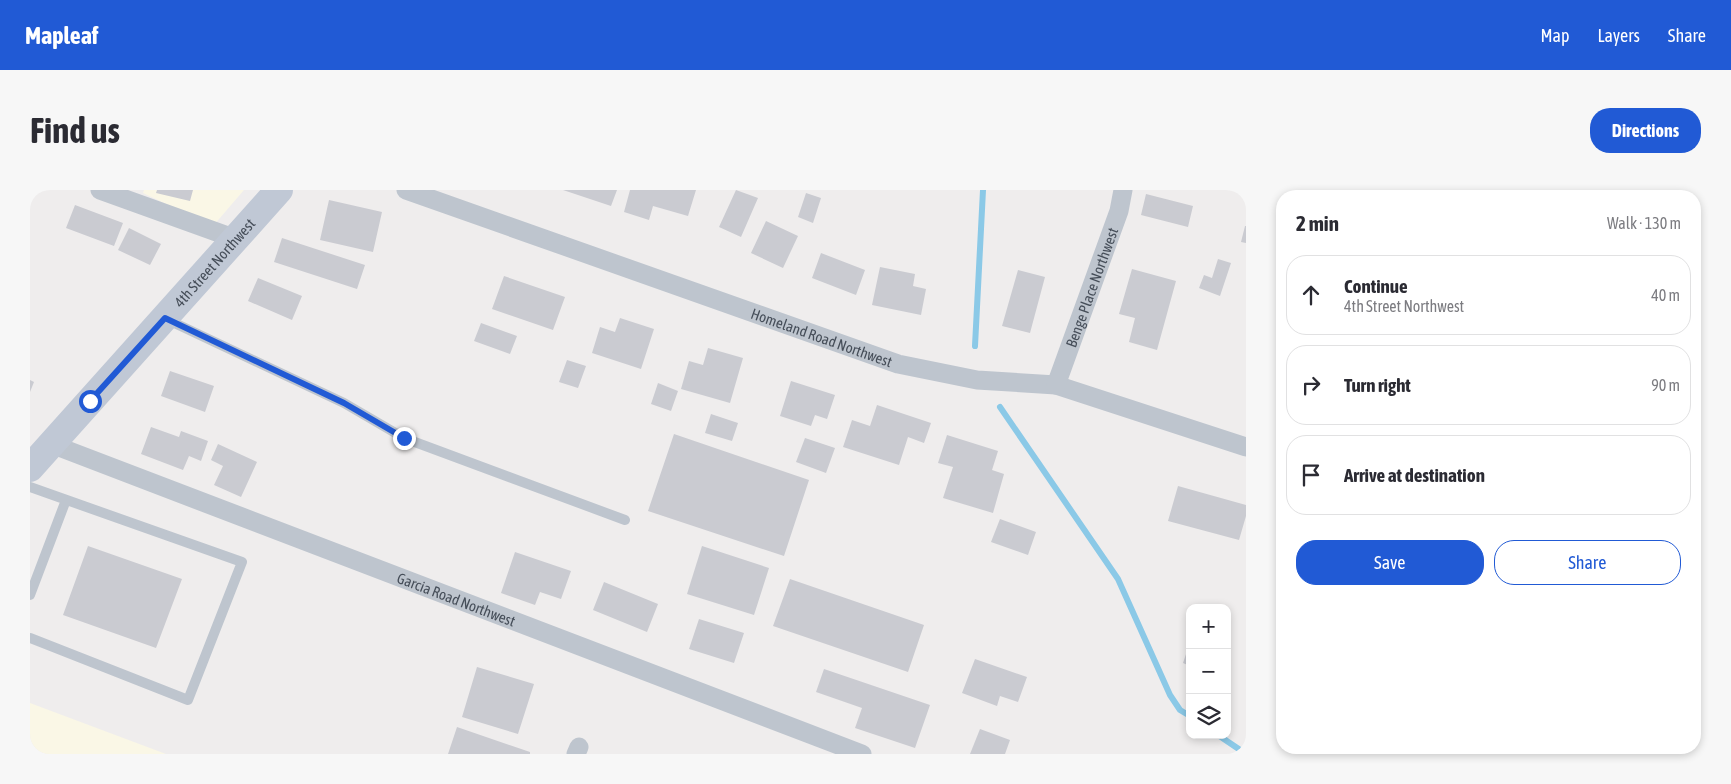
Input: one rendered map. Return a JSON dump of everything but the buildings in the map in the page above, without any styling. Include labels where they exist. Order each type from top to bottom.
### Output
[{"type":"main road","name":"4th Street Northwest","points":[[30,468],[279,190]]},
{"type":"street","points":[[100,190],[236,239]]},
{"type":"street","name":"Homeland Road Northwest","points":[[406,190],[898,364],[978,380],[1056,385],[1246,447]]},
{"type":"street","name":"Benge Place Northwest","points":[[1056,385],[1118,211],[1123,190]]},
{"type":"street","name":"Garcia Road Northwest","points":[[51,444],[862,754]]},
{"type":"lane","points":[[165,318],[344,403],[404,438],[625,520]]},
{"type":"lane","points":[[30,487],[242,562],[188,700],[30,638]]},
{"type":"lane","points":[[30,595],[66,500]]},
{"type":"shaded area","points":[[144,190],[244,190],[213,226],[143,193]]},
{"type":"shaded area","points":[[30,703],[166,754],[30,754]]},
{"type":"waterway","points":[[975,346],[983,190]]},
{"type":"waterway","points":[[1000,407],[1118,579],[1170,695],[1180,710],[1186,714]]},
{"type":"waterway","points":[[1224,739],[1246,754]]},
{"type":"route","points":[[90,401],[165,318],[344,403],[404,438]]}]
